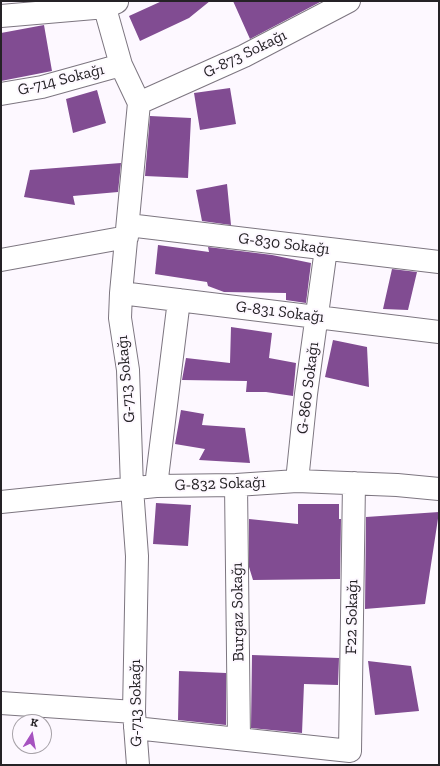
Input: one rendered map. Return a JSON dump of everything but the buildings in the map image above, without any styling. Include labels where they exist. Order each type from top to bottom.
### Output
[{"type":"street","name":"G-873 Sokağı","points":[[139,103],[244,56],[349,1]]},
{"type":"street","points":[[1,16],[109,3],[120,65],[139,103]]},
{"type":"street","name":"G-714 Sokağı","points":[[1,94],[42,87],[120,65]]},
{"type":"street","name":"G-713 Sokağı","points":[[138,765],[135,720],[137,556],[132,488],[128,370],[120,318],[120,293],[128,231],[139,103]]},
{"type":"street","name":"G-830 Sokağı","points":[[1,260],[128,231],[326,249],[439,262]]},
{"type":"street","name":"G-860 Sokağı","points":[[297,480],[306,394],[326,249]]},
{"type":"street","name":"G-831 Sokağı","points":[[120,293],[439,332]]},
{"type":"street","points":[[156,486],[179,300]]},
{"type":"street","name":"G-832 Sokağı","points":[[1,502],[156,486],[236,485],[297,480],[439,489]]},
{"type":"street","name":"F22 Sokağı","points":[[239,739],[350,751],[354,483]]},
{"type":"street","name":"Burgaz Sokağı","points":[[236,485],[239,739]]},
{"type":"street","points":[[1,703],[135,720],[239,739]]}]
